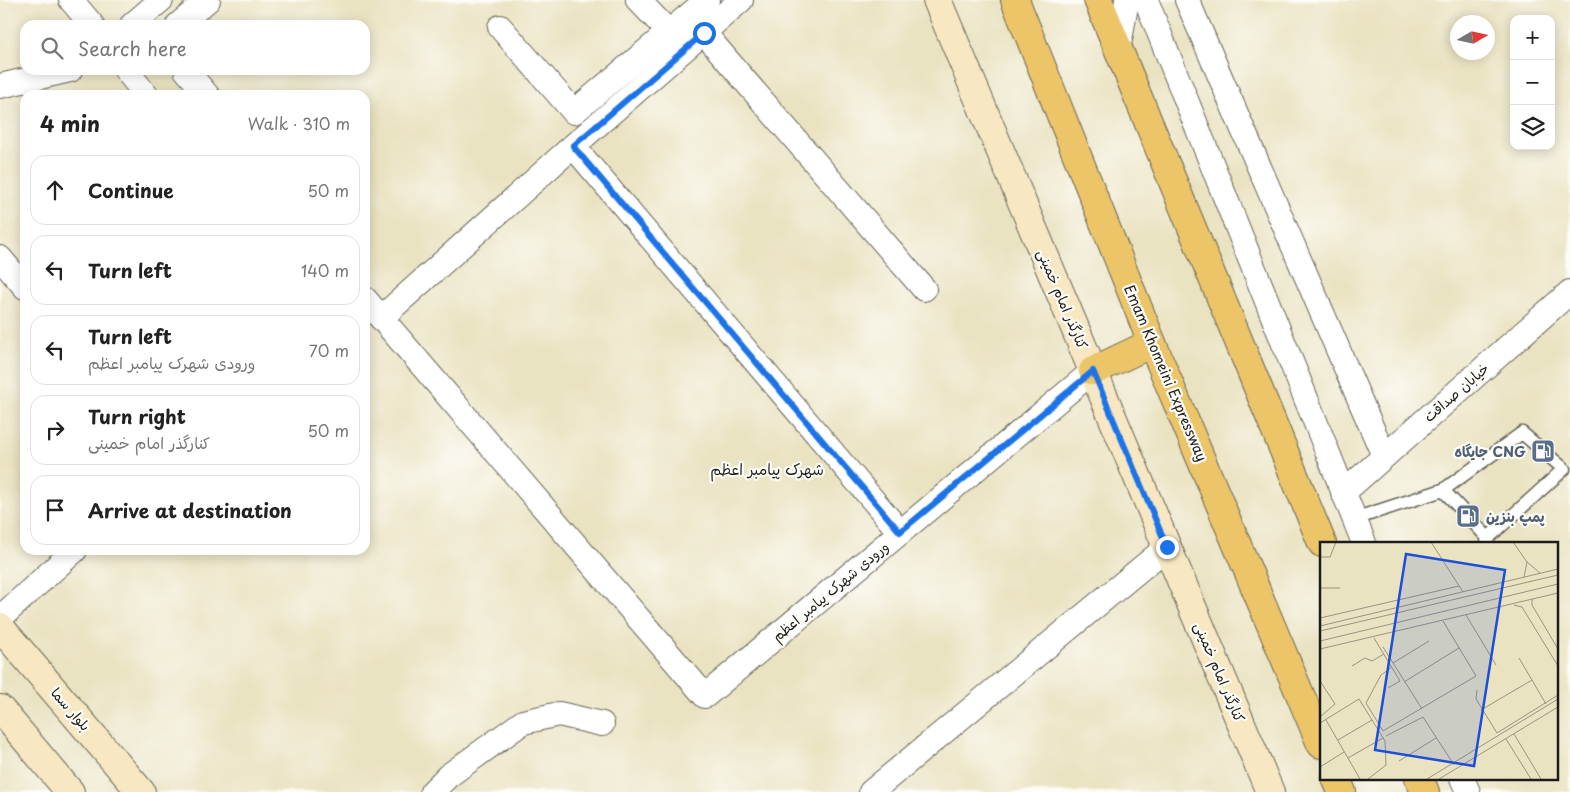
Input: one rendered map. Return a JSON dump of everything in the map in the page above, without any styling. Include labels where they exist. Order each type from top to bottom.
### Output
[{"type":"highway","name":"Emam Khomeini Expressway","points":[[1015,0],[1152,343],[1320,742]]},
{"type":"highway","points":[[1098,0],[1322,542]]},
{"type":"highway","points":[[1093,371],[1152,343]]},
{"type":"highway","points":[[1337,780],[1342,792]]},
{"type":"highway","points":[[1420,780],[1425,792]]},
{"type":"street","points":[[71,0],[88,20]]},
{"type":"street","points":[[138,20],[161,0]]},
{"type":"street","points":[[184,20],[208,0]]},
{"type":"street","points":[[638,0],[669,32]]},
{"type":"street","points":[[500,27],[574,112],[706,0]]},
{"type":"street","points":[[370,305],[382,318],[573,146],[741,0]]},
{"type":"street","name":"کنارگذر امام خمینی","points":[[937,0],[1270,792]]},
{"type":"street","points":[[1118,51],[1127,0]]},
{"type":"street","points":[[1146,0],[1364,542]]},
{"type":"street","points":[[1187,0],[1384,456]]},
{"type":"street","points":[[704,33],[924,289]]},
{"type":"street","points":[[0,86],[48,75]]},
{"type":"street","points":[[130,75],[142,90]]},
{"type":"street","points":[[190,75],[203,90]]},
{"type":"street","points":[[573,146],[900,532]]},
{"type":"street","points":[[0,258],[20,281]]},
{"type":"street","name":"خیابان صداقت","points":[[1343,493],[1570,292]]},
{"type":"street","name":"ورودی شهرک پیامبر اعظم","points":[[382,318],[706,696],[1093,371]]},
{"type":"street","points":[[871,792],[1167,547]]},
{"type":"street","points":[[0,618],[69,555]]},
{"type":"street","name":"بلوار سما","points":[[0,627],[141,792]]},
{"type":"street","points":[[0,708],[70,792]]},
{"type":"street","points":[[432,792],[455,784],[523,722],[559,714],[602,724]]},
{"type":"street","points":[[1463,780],[1468,792]]},
{"type":"lane","points":[[1354,519],[1443,490],[1522,433],[1564,469],[1488,540],[1443,490]]},
{"type":"place","name":"جایگاه CNG","points":[[1543,451]]},
{"type":"place","name":"پمپ بنزین","points":[[1468,516]]},
{"type":"district","name":"شهرک پیامبر اعظم","points":[[767,468]]},
{"type":"route","points":[[704,33],[573,146],[900,532],[1093,371],[1167,547]]}]
